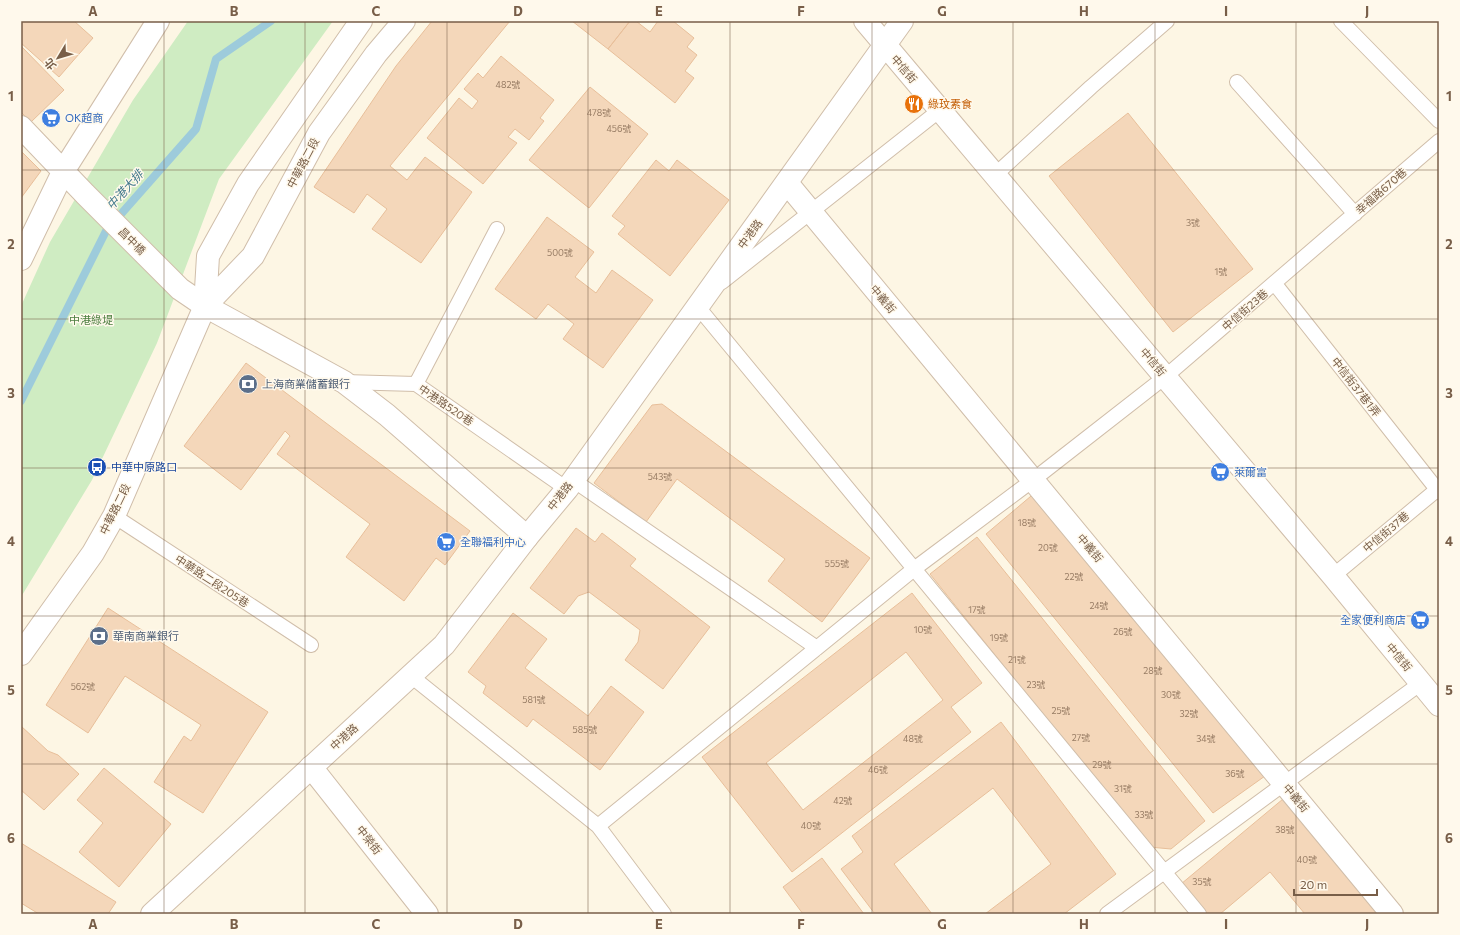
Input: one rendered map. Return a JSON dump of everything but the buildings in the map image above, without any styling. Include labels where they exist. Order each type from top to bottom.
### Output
[{"type":"street","points":[[21,259],[64,170],[158,21]]},
{"type":"street","name":"中華路二段","points":[[21,654],[93,553],[114,516],[205,306],[208,256],[248,184],[361,21]]},
{"type":"street","name":"中華路二段","points":[[205,306],[254,256],[319,133],[376,54],[404,21]]},
{"type":"street","name":"中信街","points":[[864,21],[996,175],[1333,576],[1439,705]]},
{"type":"street","name":"中港路","points":[[159,912],[311,767],[444,645],[570,484],[902,21]]},
{"type":"street","name":"昌中橋","points":[[21,127],[64,170],[85,194],[180,289],[205,306]]},
{"type":"street","name":"中義街","points":[[787,183],[1392,914]]},
{"type":"street","name":"中港路520巷","points":[[205,306],[344,382]]},
{"type":"street","points":[[344,382],[386,414],[527,537]]},
{"type":"street","name":"中榮街","points":[[311,767],[427,914]]},
{"type":"lane","points":[[996,175],[1091,87],[1167,21]]},
{"type":"lane","points":[[1341,21],[1439,121]]},
{"type":"lane","points":[[1237,82],[1355,214]]},
{"type":"lane","points":[[940,110],[810,212],[702,301],[914,569],[1199,914]]},
{"type":"lane","name":"幸福路670巷","points":[[1323,241],[1439,142]]},
{"type":"lane","points":[[416,384],[497,229]]},
{"type":"lane","name":"中信街23巷","points":[[598,826],[914,569],[1033,480],[1165,377],[1275,284],[1323,241]]},
{"type":"lane","name":"中信街37巷1弄","points":[[1275,284],[1438,490]]},
{"type":"lane","name":"中港路520巷","points":[[344,382],[416,384],[817,648]]},
{"type":"lane","name":"中信街37巷","points":[[1333,576],[1438,490]]},
{"type":"lane","name":"中華路二段205巷","points":[[114,516],[311,646]]},
{"type":"lane","points":[[411,676],[598,826],[664,914]]},
{"type":"lane","points":[[1107,914],[1421,683]]},
{"type":"green space","name":"中港綠堤","points":[[188,21],[333,21],[219,179],[157,343],[92,480],[21,597],[21,306],[50,242],[133,100]]},
{"type":"waterway","name":"中港大排","points":[[21,401],[106,231],[196,129],[216,59],[271,21]]},
{"type":"place","name":"綠玟素食","points":[[914,104]]},
{"type":"place","name":"OK超商","points":[[51,118]]},
{"type":"place","name":"上海商業儲蓄銀行","points":[[248,384]]},
{"type":"place","name":"中華中原路口","points":[[97,467]]},
{"type":"place","name":"萊爾富","points":[[1220,472]]},
{"type":"place","name":"全聯福利中心","points":[[446,542]]},
{"type":"place","name":"全家便利商店","points":[[1420,620]]},
{"type":"place","name":"華南商業銀行","points":[[99,636]]}]
